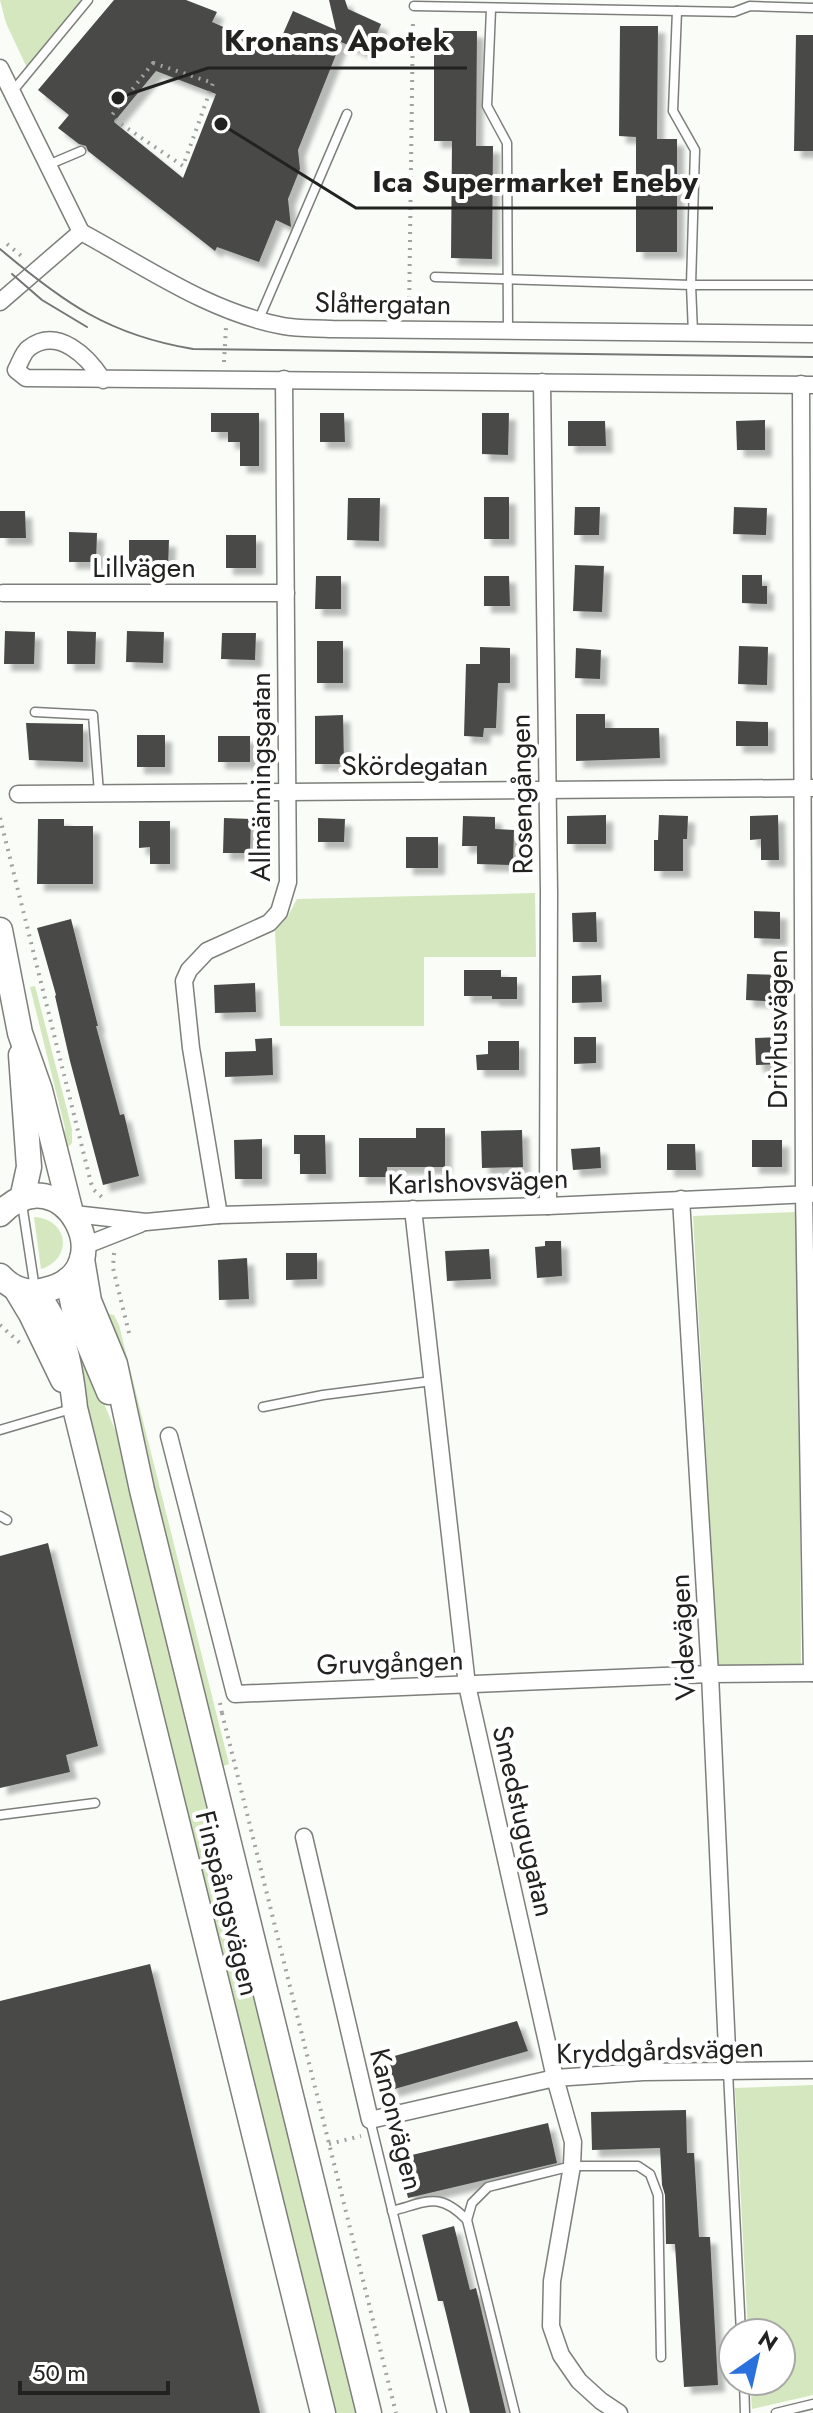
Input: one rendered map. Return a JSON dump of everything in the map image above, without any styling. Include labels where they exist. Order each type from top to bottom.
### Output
[{"type":"main road","name":"Finspångsvägen","points":[[0,930],[20,1033],[40,1090],[72,1212],[80,1224],[86,1290],[115,1364],[136,1461],[369,2413]]},
{"type":"main road","name":"Finspångsvägen","points":[[20,1033],[29,1167],[22,1199]]},
{"type":"main road","points":[[0,1214],[10,1205],[34,1196],[47,1197],[72,1212]]},
{"type":"main road","points":[[13,1286],[57,1287],[76,1270],[83,1252]]},
{"type":"main road","name":"Finspångsvägen","points":[[68,1280],[74,1309],[136,1461]]},
{"type":"main road","name":"Finspångsvägen","points":[[13,1286],[50,1311],[65,1344],[75,1408],[323,2413]]},
{"type":"street","points":[[0,68],[81,232],[0,302]]},
{"type":"street","name":"Slåttergatan","points":[[81,232],[185,291],[227,309],[284,326],[813,334]]},
{"type":"street","points":[[103,380],[74,348],[58,340],[45,340],[26,349],[16,370],[26,378],[103,380],[807,384]]},
{"type":"street","name":"Allmänningsgatan","points":[[219,1215],[191,1048],[184,981],[189,970],[207,951],[269,923],[279,912],[288,882],[284,379]]},
{"type":"street","name":"Rosengången","points":[[542,382],[548,1206]]},
{"type":"street","name":"Drivhusvägen","points":[[807,384],[812,1673]]},
{"type":"street","name":"Lillvägen","points":[[3,593],[286,593]]},
{"type":"street","name":"Skördegatan","points":[[18,794],[807,788]]},
{"type":"street","name":"Karlshovsvägen","points":[[72,1212],[117,1225],[219,1215],[548,1206],[808,1194]]},
{"type":"street","name":"Videvägen","points":[[681,1199],[710,1674],[728,2072]]},
{"type":"street","name":"Smedstugugatan","points":[[413,1209],[467,1685],[555,2078],[573,2142],[572,2166],[552,2281],[551,2326],[561,2355],[579,2381],[619,2413]]},
{"type":"street","name":"Karlshovsvägen","points":[[83,1252],[117,1225]]},
{"type":"street","points":[[169,1436],[235,1694]]},
{"type":"street","name":"Gruvgången","points":[[235,1694],[710,1674],[812,1673]]},
{"type":"street","name":"Kanonvägen","points":[[304,1837],[371,2126]]},
{"type":"street","name":"Kryddgårdsvägen","points":[[371,2126],[555,2078],[643,2072],[813,2070]]},
{"type":"lane","points":[[11,94],[88,0]]},
{"type":"lane","points":[[414,6],[734,12],[750,6],[813,8]]},
{"type":"lane","points":[[491,9],[487,106],[507,143],[508,331]]},
{"type":"lane","points":[[677,11],[673,111],[695,150],[691,285],[693,333]]},
{"type":"lane","points":[[259,319],[347,114]]},
{"type":"lane","points":[[47,165],[81,151]]},
{"type":"lane","points":[[435,277],[691,285],[813,285]]},
{"type":"lane","points":[[35,712],[93,715],[99,793]]},
{"type":"lane","points":[[13,1286],[27,1248],[22,1199]]},
{"type":"lane","points":[[263,1407],[323,1395],[434,1381]]},
{"type":"lane","points":[[0,1430],[75,1408]]},
{"type":"lane","points":[[0,1815],[95,1803]]},
{"type":"lane","points":[[728,2072],[740,2317]]},
{"type":"lane","name":"Kanonvägen","points":[[371,2126],[442,2413]]},
{"type":"lane","points":[[515,2413],[467,2220],[472,2203],[488,2187],[572,2166],[638,2166],[650,2174],[658,2195],[661,2357]]},
{"type":"lane","points":[[392,2211],[434,2200],[453,2206],[467,2220]]},
{"type":"lane","points":[[776,2413],[813,2404]]},
{"type":"path","points":[[408,329],[414,6]]},
{"type":"path","points":[[153,63],[213,83],[183,166],[118,122],[112,115],[153,63]]},
{"type":"path","points":[[7,244],[25,259]]},
{"type":"path","points":[[223,379],[227,309]]},
{"type":"path","points":[[0,818],[91,1183],[94,1190],[113,1205],[119,1242],[112,1257],[120,1298]]},
{"type":"path","points":[[235,1694],[222,1713],[396,2413]]},
{"type":"path","points":[[329,2144],[371,2126]]},
{"type":"green space","points":[[0,0],[88,0],[29,72],[6,23]]},
{"type":"green space","points":[[535,893],[536,957],[424,957],[424,1026],[280,1026],[275,931],[297,899]]},
{"type":"green space","points":[[35,986],[72,1129],[72,1143],[68,1147],[62,1142],[65,1128],[30,987]]},
{"type":"green space","points":[[798,1212],[801,1665],[718,1666],[693,1216]]},
{"type":"green space","points":[[34,1217],[54,1224],[63,1240],[59,1257],[41,1269]]},
{"type":"green space","points":[[114,1315],[119,1325],[229,1764],[223,1766],[128,1381],[105,1316]]},
{"type":"green space","points":[[73,1329],[118,1437],[358,2413],[334,2413],[75,1364]]},
{"type":"green space","points":[[813,2085],[813,2395],[752,2409],[751,2397],[797,2397],[797,2317],[747,2317],[735,2088]]},
{"type":"building","points":[[114,0],[186,0],[217,12],[212,22],[276,50],[293,11],[336,30],[329,0],[345,0],[348,9],[381,24],[369,54],[341,42],[298,150],[300,169],[288,199],[291,227],[276,220],[259,262],[217,247],[215,251],[88,151],[86,146],[58,128],[69,115],[38,90]],"holes":[[[156,71],[216,94],[183,178],[114,122]]]},
{"type":"building","points":[[620,26],[658,26],[657,139],[677,139],[677,252],[636,252],[636,137],[619,136]]},
{"type":"building","points":[[434,31],[477,31],[476,146],[493,146],[492,259],[451,258],[452,141],[434,141]]},
{"type":"building","points":[[796,35],[813,35],[813,151],[794,151]]},
{"type":"building","points":[[211,413],[259,413],[259,466],[240,466],[240,442],[228,442],[228,432],[211,432]]},
{"type":"building","points":[[320,413],[344,413],[345,442],[320,442]]},
{"type":"building","points":[[482,413],[509,413],[508,455],[482,454]]},
{"type":"building","points":[[765,420],[765,450],[737,450],[736,421]]},
{"type":"building","points":[[568,421],[605,421],[606,446],[568,446]]},
{"type":"building","points":[[484,497],[509,497],[509,539],[484,539]]},
{"type":"building","points":[[348,498],[380,498],[379,541],[347,540]]},
{"type":"building","points":[[575,507],[600,507],[599,535],[574,535]]},
{"type":"building","points":[[734,507],[767,508],[766,535],[733,534]]},
{"type":"building","points":[[0,511],[25,511],[26,538],[0,538]]},
{"type":"building","points":[[69,532],[97,533],[96,562],[69,562]]},
{"type":"building","points":[[226,535],[256,535],[256,568],[226,568]]},
{"type":"building","points":[[129,540],[169,540],[168,568],[129,567]]},
{"type":"building","points":[[575,565],[604,566],[602,612],[573,611]]},
{"type":"building","points":[[742,575],[762,575],[762,586],[767,586],[767,604],[742,603]]},
{"type":"building","points":[[316,576],[341,576],[341,609],[315,609]]},
{"type":"building","points":[[484,576],[509,576],[510,606],[484,606]]},
{"type":"building","points":[[5,631],[35,632],[34,664],[4,664]]},
{"type":"building","points":[[67,631],[96,632],[95,664],[67,664]]},
{"type":"building","points":[[127,631],[164,632],[163,663],[126,662]]},
{"type":"building","points":[[222,633],[256,633],[255,660],[221,659]]},
{"type":"building","points":[[317,641],[343,641],[343,683],[317,683]]},
{"type":"building","points":[[739,646],[768,647],[767,685],[738,684]]},
{"type":"building","points":[[480,647],[510,648],[510,683],[498,683],[496,728],[484,728],[483,737],[464,736],[466,664],[480,664]]},
{"type":"building","points":[[576,648],[601,650],[600,679],[575,678]]},
{"type":"building","points":[[576,714],[605,714],[605,728],[659,728],[660,758],[576,761]]},
{"type":"building","points":[[343,715],[344,764],[315,764],[315,716]]},
{"type":"building","points":[[736,721],[768,722],[768,746],[736,746]]},
{"type":"building","points":[[26,723],[83,724],[83,762],[29,760]]},
{"type":"building","points":[[137,735],[165,735],[165,767],[137,767]]},
{"type":"building","points":[[218,736],[250,736],[250,762],[218,762]]},
{"type":"building","points":[[606,815],[606,844],[567,844],[567,816]]},
{"type":"building","points":[[659,815],[688,816],[687,839],[683,839],[683,871],[654,871],[654,840],[658,840]]},
{"type":"building","points":[[778,815],[779,860],[761,860],[761,839],[750,840],[750,816]]},
{"type":"building","points":[[463,816],[495,817],[495,829],[514,830],[513,865],[477,864],[477,846],[462,846]]},
{"type":"building","points":[[224,818],[251,819],[250,853],[223,853]]},
{"type":"building","points":[[318,818],[345,819],[344,842],[318,842]]},
{"type":"building","points":[[38,819],[64,819],[64,826],[93,826],[93,884],[37,884]]},
{"type":"building","points":[[139,821],[170,821],[170,864],[150,864],[150,847],[139,848]]},
{"type":"building","points":[[406,837],[438,837],[438,868],[406,868]]},
{"type":"building","points":[[754,911],[780,912],[780,939],[754,938]]},
{"type":"building","points":[[596,912],[597,942],[573,942],[572,913]]},
{"type":"building","points":[[71,919],[96,1026],[120,1115],[124,1114],[139,1176],[103,1185],[37,928]]},
{"type":"building","points":[[464,970],[501,970],[501,977],[517,977],[517,999],[464,996]]},
{"type":"building","points":[[747,974],[781,975],[780,1002],[746,1000]]},
{"type":"building","points":[[601,975],[602,1002],[572,1003],[572,976]]},
{"type":"building","points":[[255,983],[256,1012],[215,1013],[214,985]]},
{"type":"building","points":[[574,1037],[596,1037],[596,1063],[574,1064]]},
{"type":"building","points":[[782,1037],[782,1064],[756,1065],[755,1038]]},
{"type":"building","points":[[272,1038],[273,1075],[225,1077],[225,1052],[256,1051],[255,1039]]},
{"type":"building","points":[[488,1041],[519,1041],[519,1070],[477,1070],[476,1055],[488,1054]]},
{"type":"building","points":[[416,1128],[445,1128],[445,1167],[387,1167],[387,1177],[359,1177],[359,1138],[416,1138]]},
{"type":"building","points":[[522,1130],[523,1167],[482,1168],[481,1131]]},
{"type":"building","points":[[294,1135],[325,1135],[326,1174],[300,1174],[300,1154],[294,1154]]},
{"type":"building","points":[[262,1139],[262,1179],[235,1179],[234,1140]]},
{"type":"building","points":[[752,1140],[782,1140],[782,1167],[752,1167]]},
{"type":"building","points":[[667,1144],[695,1144],[696,1170],[667,1170]]},
{"type":"building","points":[[600,1147],[601,1168],[573,1170],[571,1149]]},
{"type":"building","points":[[545,1241],[561,1241],[562,1276],[537,1278],[535,1247],[545,1246]]},
{"type":"building","points":[[489,1249],[491,1279],[447,1281],[445,1251]]},
{"type":"building","points":[[286,1253],[317,1253],[317,1279],[286,1280]]},
{"type":"building","points":[[247,1258],[249,1299],[219,1300],[218,1260]]},
{"type":"building","points":[[48,1543],[98,1746],[66,1755],[70,1772],[0,1788],[0,1556]]},
{"type":"building","points":[[150,1964],[260,2413],[0,2413],[0,2001]]},
{"type":"building","points":[[517,2021],[528,2051],[391,2090],[384,2059]]},
{"type":"building","points":[[686,2110],[687,2153],[694,2153],[699,2237],[710,2237],[717,2385],[684,2387],[675,2244],[666,2244],[660,2148],[592,2150],[591,2112]]},
{"type":"building","points":[[548,2123],[557,2163],[408,2198],[399,2158]]},
{"type":"building","points":[[454,2226],[470,2290],[476,2288],[506,2413],[470,2413],[443,2301],[438,2301],[422,2235]]},
{"type":"tram line","points":[[0,249],[45,285],[89,314],[136,335],[193,349],[813,357]]},
{"type":"tram line","points":[[12,274],[42,300],[87,327]]},
{"type":"place","name":"Kronans Apotek","points":[[118,98]]},
{"type":"place","name":"Ica Supermarket Eneby","points":[[221,124]]}]
